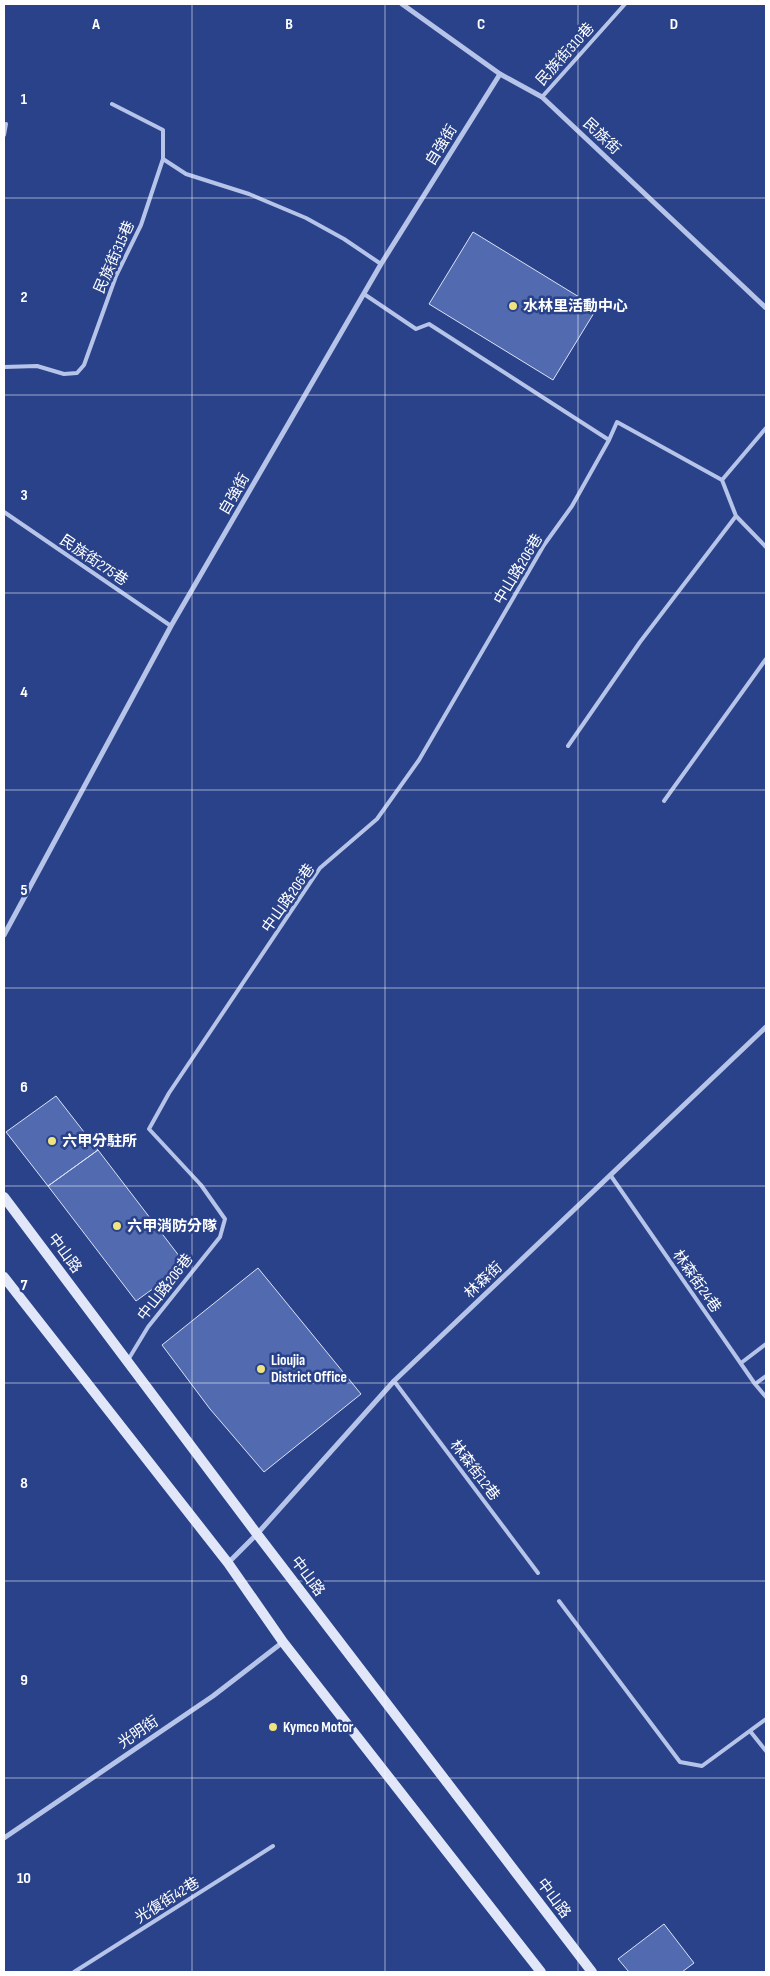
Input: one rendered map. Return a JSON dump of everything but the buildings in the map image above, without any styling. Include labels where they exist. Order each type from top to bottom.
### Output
[{"type":"main road","name":"中山路","points":[[4,1197],[257,1534],[592,1972]]},
{"type":"main road","points":[[4,1276],[228,1562],[283,1642],[541,1972]]},
{"type":"street","name":"民族街","points":[[402,4],[500,74],[542,97],[766,308]]},
{"type":"street","name":"自強街","points":[[4,935],[172,626],[381,264],[500,74]]},
{"type":"street","name":"林森街","points":[[228,1562],[257,1534],[394,1381],[611,1176],[766,1026]]},
{"type":"street","name":"光明街","points":[[4,1838],[213,1696],[283,1642]]},
{"type":"lane","name":"民族街310巷","points":[[542,97],[625,4]]},
{"type":"lane","name":"民族街315巷","points":[[4,367],[36,366],[64,374],[77,373],[84,365],[97,324],[116,276],[141,224],[163,159],[163,130],[112,104]]},
{"type":"lane","points":[[4,135],[6,124]]},
{"type":"lane","points":[[163,159],[186,174],[249,194],[306,218],[344,239],[381,264]]},
{"type":"lane","points":[[364,294],[416,328],[428,324],[609,440],[617,422],[722,480],[736,516],[766,547]]},
{"type":"lane","points":[[722,480],[766,428]]},
{"type":"lane","name":"中山路206巷","points":[[127,1362],[148,1327],[220,1237],[225,1219],[200,1185],[149,1129],[169,1093],[320,868],[377,819],[419,760],[544,545],[572,506],[609,440]]},
{"type":"lane","name":"民族街275巷","points":[[4,512],[172,626]]},
{"type":"lane","points":[[568,746],[640,642],[736,516]]},
{"type":"lane","points":[[664,801],[766,658]]},
{"type":"lane","name":"林森街24巷","points":[[611,1176],[740,1363],[766,1397]]},
{"type":"lane","points":[[740,1363],[766,1344]]},
{"type":"lane","points":[[755,1384],[766,1376]]},
{"type":"lane","name":"林森街12巷","points":[[394,1381],[538,1573]]},
{"type":"lane","points":[[559,1601],[680,1762],[702,1766],[766,1719]]},
{"type":"lane","points":[[750,1731],[766,1751]]},
{"type":"lane","name":"光復街42巷","points":[[74,1972],[273,1846]]},
{"type":"place","name":"水林里活動中心","points":[[513,306]]},
{"type":"place","name":"六甲分駐所","points":[[52,1141]]},
{"type":"place","name":"六甲消防分隊","points":[[117,1226]]},
{"type":"place","name":"Lioujia District Office","points":[[261,1369]]},
{"type":"place","name":"Kymco Motor","points":[[273,1727]]}]
